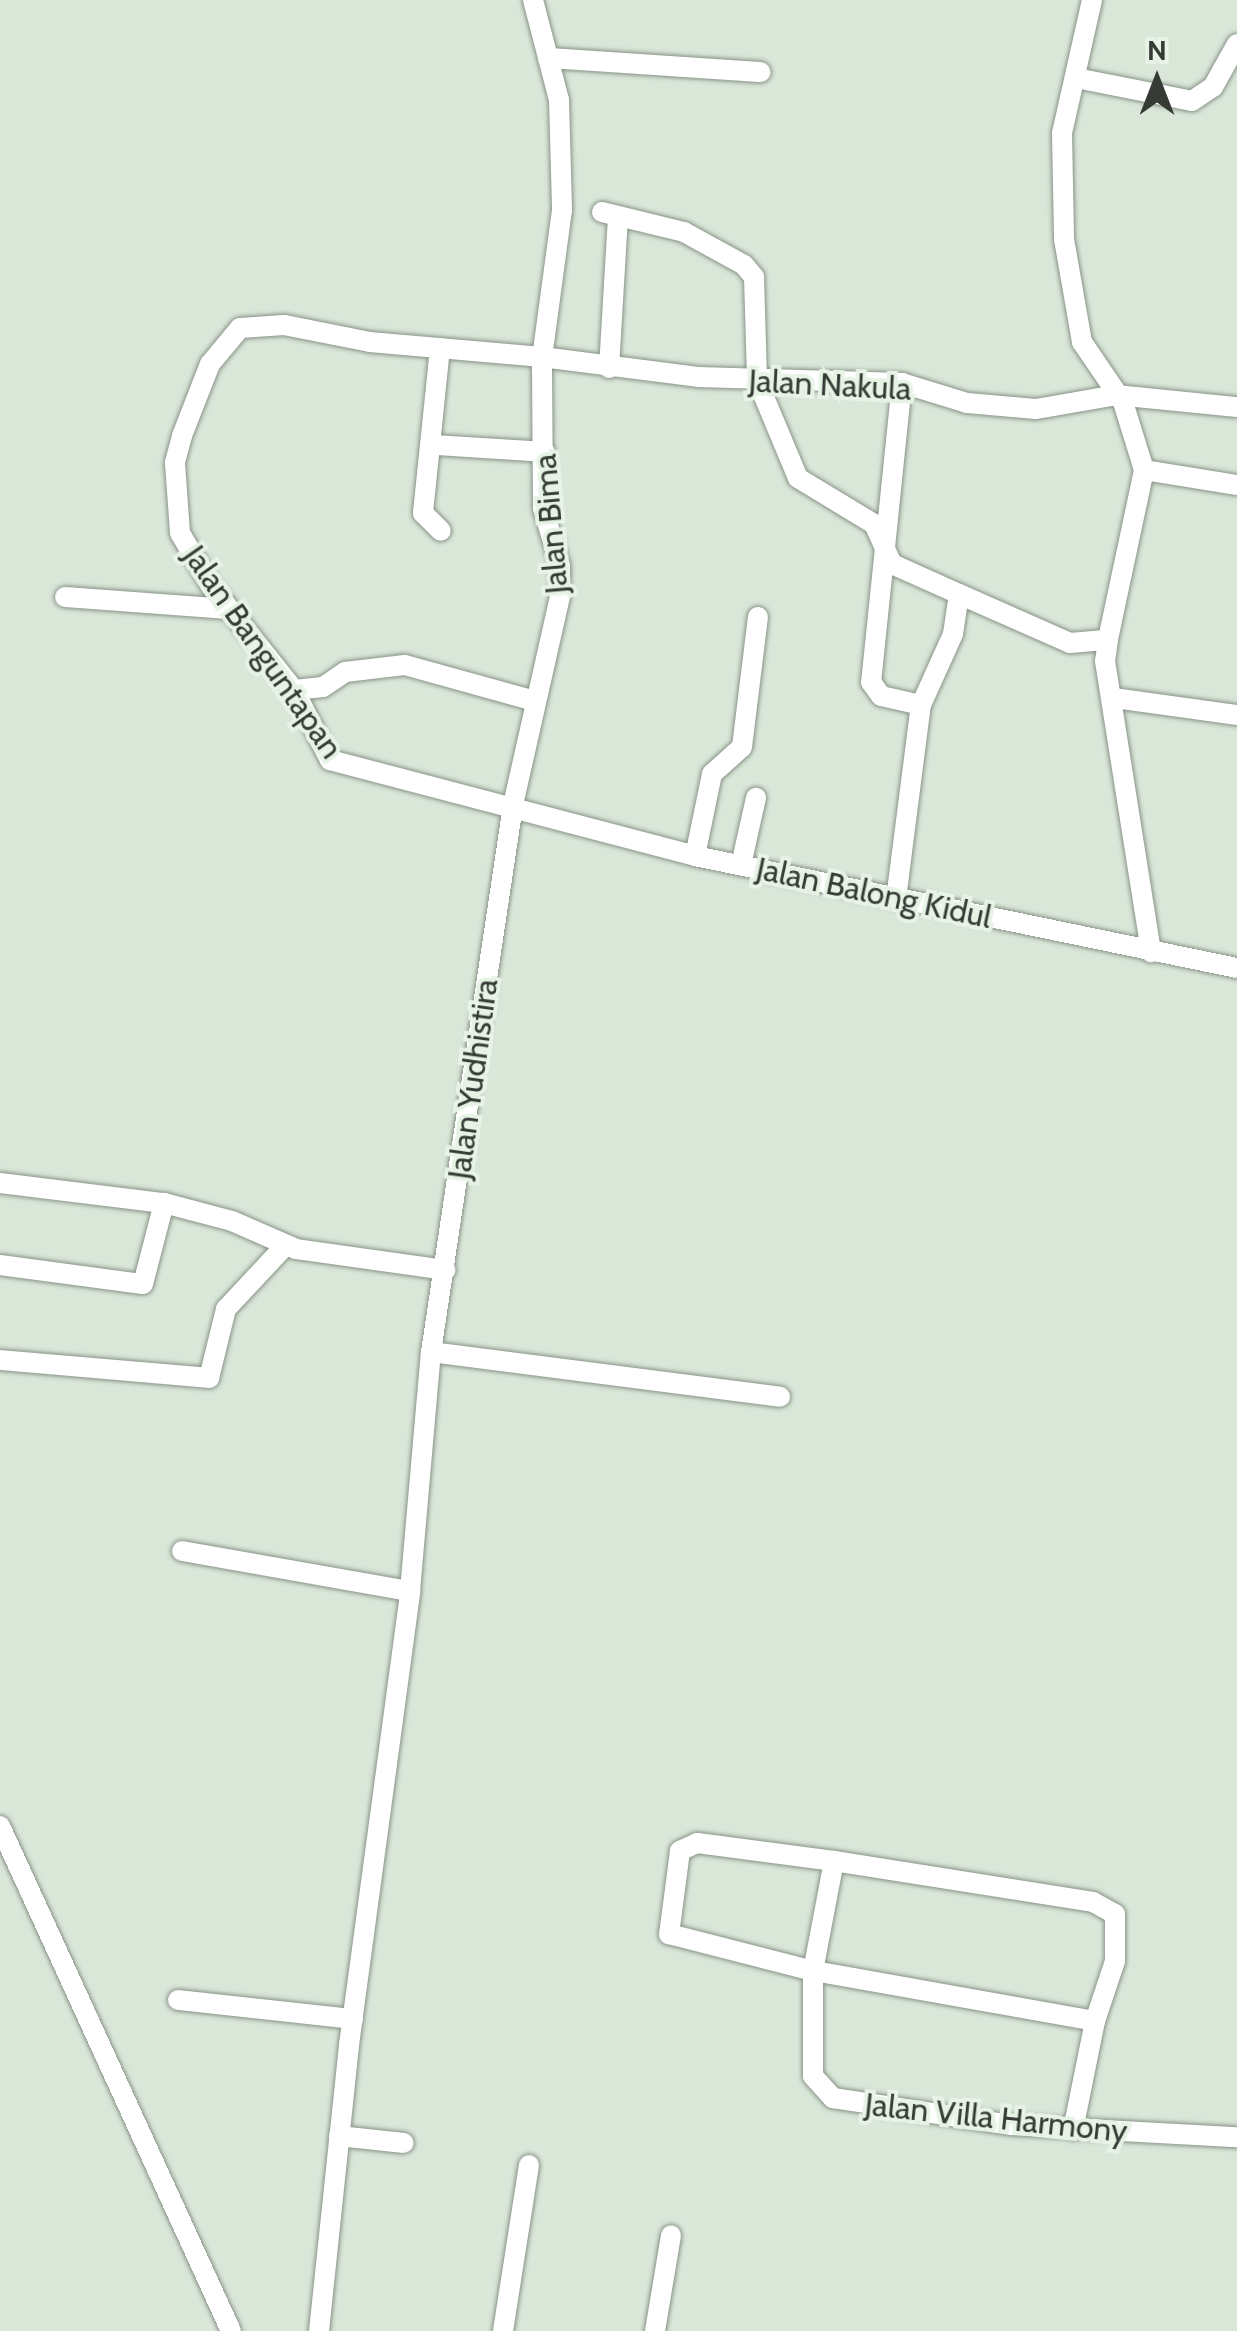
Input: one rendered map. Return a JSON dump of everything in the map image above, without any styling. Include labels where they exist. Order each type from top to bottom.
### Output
[{"type":"street","points":[[533,0],[559,100],[562,210],[542,357]]},
{"type":"street","points":[[1092,0],[1058,178],[1082,342],[1116,394],[1144,470],[1105,661],[1114,698],[1151,952]]},
{"type":"street","points":[[1076,78],[1192,100],[1213,87],[1237,44]]},
{"type":"street","points":[[548,58],[761,72]]},
{"type":"street","points":[[609,368],[610,215],[684,232],[744,264],[754,277],[757,380],[798,478],[874,524],[883,552],[904,572],[1070,644],[1108,640]]},
{"type":"street","name":"Jalan Banguntapan","points":[[513,805],[340,766],[314,737],[294,690],[228,608],[180,533],[175,493],[182,436],[224,342],[240,328],[259,324],[542,357]]},
{"type":"street","points":[[440,348],[435,445],[423,514],[441,531]]},
{"type":"street","name":"Jalan Nakula","points":[[542,357],[609,368],[757,380],[902,383],[967,403],[1036,409],[1116,394],[1237,407]]},
{"type":"street","name":"Jalan Bima","points":[[513,805],[560,596],[560,566],[542,508],[542,357]]},
{"type":"street","points":[[902,383],[871,682],[881,696],[921,705]]},
{"type":"street","points":[[435,445],[545,452]]},
{"type":"street","points":[[1144,470],[1237,485]]},
{"type":"street","points":[[896,899],[921,705],[953,634],[959,594]]},
{"type":"street","points":[[65,596],[228,608]]},
{"type":"street","points":[[695,856],[712,774],[742,747],[758,617]]},
{"type":"street","points":[[294,690],[323,687],[345,672],[405,666],[536,700]]},
{"type":"street","points":[[1114,698],[1237,715]]},
{"type":"street","points":[[741,864],[756,798]]},
{"type":"street","name":"Jalan Balong Kidul","points":[[513,805],[695,856],[1237,968]]},
{"type":"street","name":"Jalan Yudhistira","points":[[319,2331],[353,2019],[410,1591],[431,1352],[513,805]]},
{"type":"street","points":[[0,1183],[164,1203],[232,1221],[285,1246],[446,1270]]},
{"type":"street","points":[[0,1265],[143,1284],[164,1203]]},
{"type":"street","points":[[0,1360],[210,1378],[226,1309],[285,1246]]},
{"type":"street","points":[[431,1352],[780,1397]]},
{"type":"street","points":[[182,1551],[410,1591]]},
{"type":"street","points":[[0,1826],[232,2331]]},
{"type":"street","points":[[1073,2130],[1094,2021],[1118,1929],[1106,1906],[834,1861],[696,1844],[686,1845],[678,1857],[667,1925],[675,1940],[813,1970],[1094,2021]]},
{"type":"street","name":"Jalan Villa Harmony","points":[[834,1861],[813,1970],[813,2076],[833,2098],[1073,2130],[1237,2137]]},
{"type":"street","points":[[178,2000],[353,2019]]},
{"type":"street","points":[[339,2136],[404,2143]]},
{"type":"street","points":[[502,2331],[529,2166]]},
{"type":"street","points":[[654,2331],[671,2236]]}]
